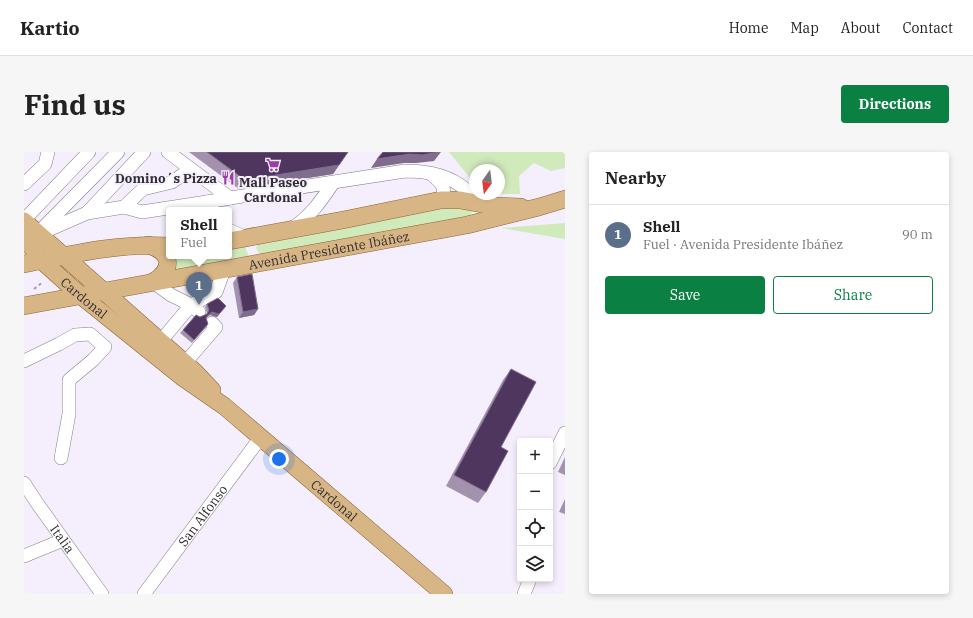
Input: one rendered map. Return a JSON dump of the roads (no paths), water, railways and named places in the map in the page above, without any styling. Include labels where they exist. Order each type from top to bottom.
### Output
[{"type":"main road","name":"Avenida Presidente Ibáñez","points":[[29,305],[467,225],[539,208],[565,199]]},
{"type":"main road","name":"Avenida Presidente Ibáñez","points":[[232,240],[442,200],[474,201],[506,207],[539,208]]},
{"type":"main road","points":[[467,225],[477,218],[478,215],[478,208],[474,201]]},
{"type":"main road","points":[[24,220],[34,235]]},
{"type":"main road","name":"Cardonal","points":[[34,235],[64,256],[185,363],[206,382],[224,406]]},
{"type":"main road","name":"Cardonal","points":[[34,235],[42,261],[80,295],[182,377],[224,406],[444,594]]},
{"type":"main road","points":[[266,235],[256,238],[253,242],[251,251],[258,260],[268,262]]},
{"type":"main road","points":[[146,245],[161,251],[165,255],[167,263],[164,275],[153,282]]},
{"type":"main road","points":[[24,264],[101,248],[146,245],[166,246]]},
{"type":"main road","points":[[29,305],[43,304],[70,307],[112,321]]},
{"type":"street","points":[[24,184],[45,164],[48,152]]},
{"type":"street","points":[[24,220],[89,152]]},
{"type":"street","points":[[34,235],[118,152]]},
{"type":"street","points":[[87,212],[144,152]]},
{"type":"street","points":[[168,152],[230,198]]},
{"type":"street","points":[[211,207],[230,198],[416,171],[448,178],[466,190],[474,201]]},
{"type":"street","points":[[124,207],[143,190],[172,182],[185,173]]},
{"type":"street","points":[[430,173],[440,181],[444,187],[444,196],[442,200]]},
{"type":"street","points":[[288,230],[308,216],[319,204],[333,183]]},
{"type":"street","points":[[34,235],[87,212],[124,207],[142,212],[166,210]]},
{"type":"street","points":[[232,231],[246,238]]},
{"type":"street","points":[[160,342],[195,309],[216,292],[224,270]]},
{"type":"street","points":[[153,282],[171,295],[195,309]]},
{"type":"street","points":[[185,363],[216,327],[212,323]]},
{"type":"street","points":[[24,362],[75,335],[90,334],[106,347],[69,380],[70,414],[61,458]]},
{"type":"street","points":[[553,457],[565,432]]},
{"type":"street","name":"San Alfonso","points":[[144,594],[261,437]]},
{"type":"street","name":"Italia","points":[[24,483],[102,594]]},
{"type":"street","points":[[24,556],[63,540]]},
{"type":"street","points":[[524,594],[529,582]]},
{"type":"place","name":"Mall Paseo Cardonal","points":[[273,165]]},
{"type":"place","name":"Domino´s Pizza","points":[[228,178]]},
{"type":"place","name":"Shell","points":[[199,305]]}]
